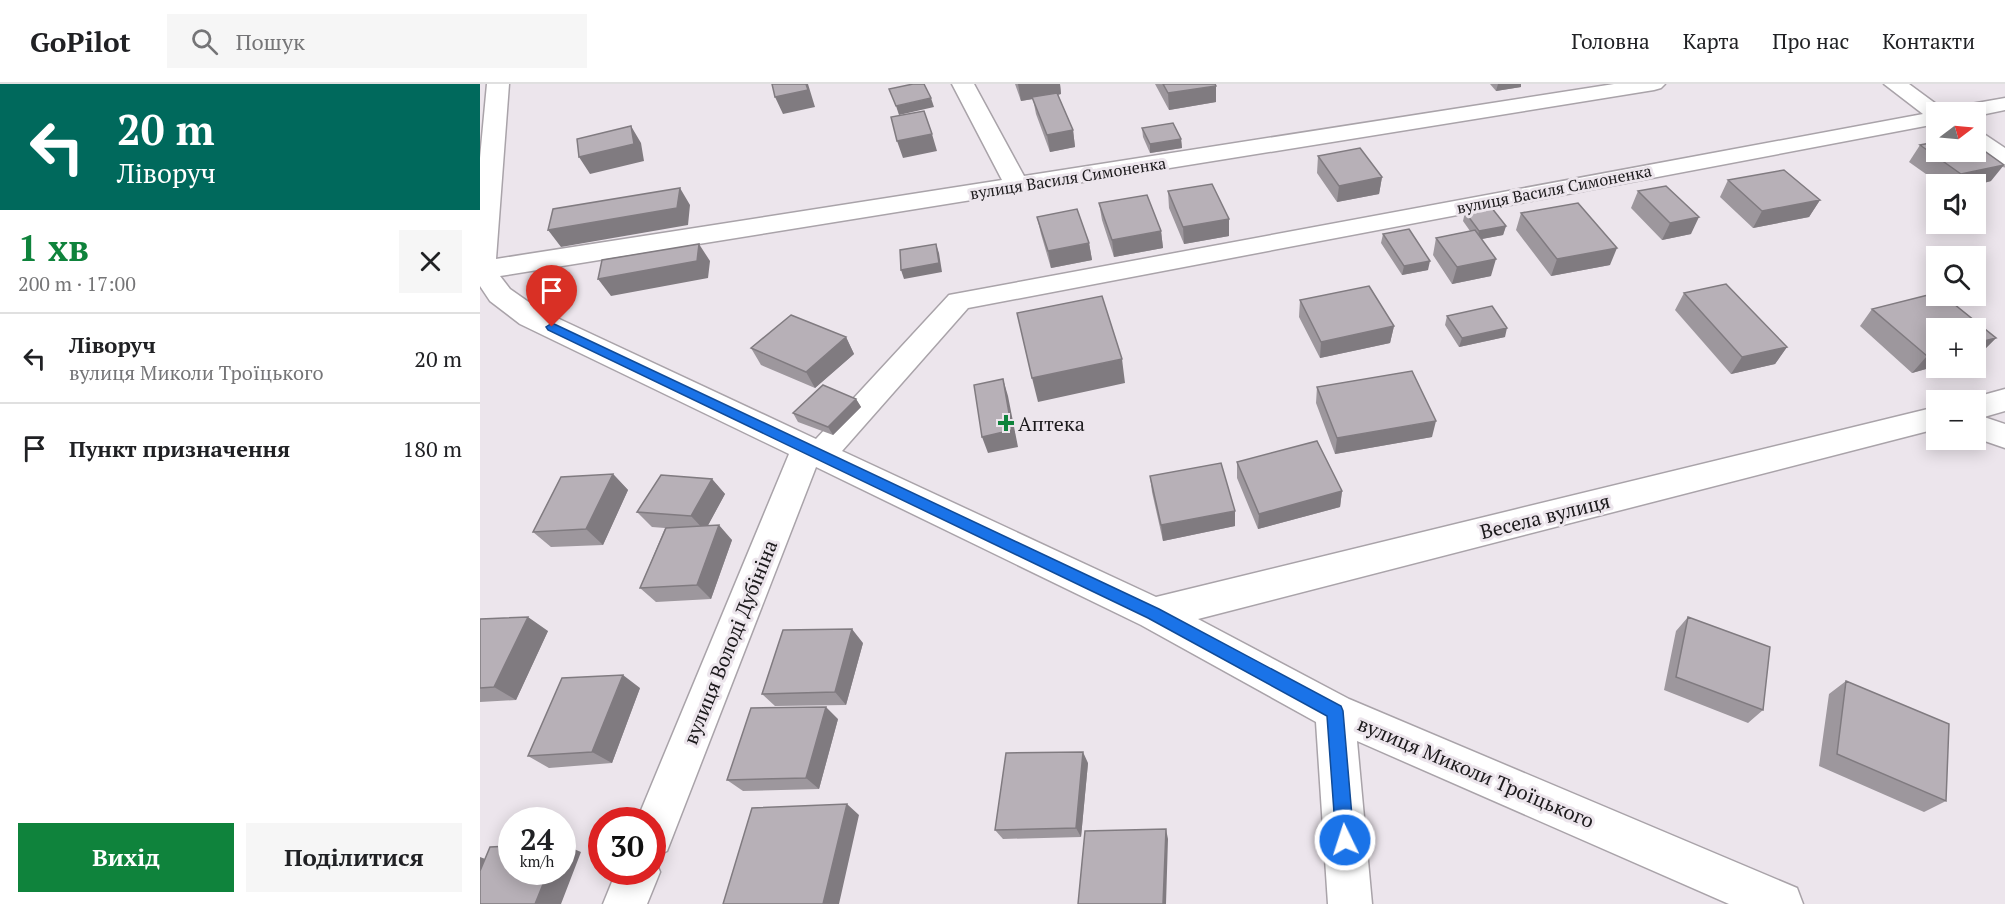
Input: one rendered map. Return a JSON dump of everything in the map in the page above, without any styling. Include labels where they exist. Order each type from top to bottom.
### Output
[{"type":"street","points":[[482,255],[498,84]]},
{"type":"street","points":[[963,84],[1018,186]]},
{"type":"street","name":"вулиця Василя Симоненка","points":[[482,255],[1018,186],[1552,91],[1654,84]]},
{"type":"street","points":[[1895,84],[1926,106]]},
{"type":"street","points":[[1986,108],[2005,104]]},
{"type":"street","name":"вулиця Василя Симоненка","points":[[814,452],[959,301],[1926,120]]},
{"type":"street","points":[[1986,146],[2005,159]]},
{"type":"street","name":"вулиця Миколи Троїцького","points":[[482,255],[500,295],[530,317],[1154,614],[1335,711],[1781,904]]},
{"type":"street","points":[[1986,405],[2005,400]]},
{"type":"street","name":"Весела вулиця","points":[[1154,614],[1926,421]]},
{"type":"street","points":[[1986,429],[2005,436]]},
{"type":"street","name":"вулиця Володі Дубініна","points":[[664,807],[814,452]]},
{"type":"street","points":[[1335,711],[1350,904]]},
{"type":"street","points":[[625,904],[633,885]]},
{"type":"building","points":[[772,84],[806,84],[808,90],[775,97]]},
{"type":"building","points":[[924,84],[931,98],[896,106],[889,89]]},
{"type":"building","points":[[1163,84],[1215,84],[1216,86],[1168,93]]},
{"type":"building","points":[[1057,93],[1073,130],[1047,135],[1032,97]]},
{"type":"building","points":[[924,111],[932,134],[897,141],[891,117]]},
{"type":"building","points":[[1173,123],[1181,139],[1150,144],[1142,128]]},
{"type":"building","points":[[631,126],[634,144],[579,157],[577,139]]},
{"type":"building","points":[[1360,148],[1382,177],[1339,186],[1318,156]]},
{"type":"building","points":[[1986,152],[2004,165],[1961,174],[1944,162],[1986,162]]},
{"type":"building","points":[[1784,170],[1820,200],[1762,211],[1728,180]]},
{"type":"building","points":[[1212,184],[1229,219],[1183,227],[1168,191]]},
{"type":"building","points":[[1666,186],[1699,217],[1670,223],[1638,191]]},
{"type":"building","points":[[680,188],[677,208],[548,230],[553,209]]},
{"type":"building","points":[[1147,195],[1161,231],[1112,240],[1099,203]]},
{"type":"building","points":[[1578,203],[1617,248],[1557,259],[1521,213]]},
{"type":"building","points":[[1491,207],[1506,226],[1479,231],[1465,212]]},
{"type":"building","points":[[1077,209],[1089,243],[1048,251],[1037,217]]},
{"type":"building","points":[[1409,229],[1430,261],[1404,266],[1383,234]]},
{"type":"building","points":[[1475,230],[1496,259],[1457,267],[1436,238]]},
{"type":"building","points":[[699,244],[697,261],[598,279],[602,260]]},
{"type":"building","points":[[936,244],[939,263],[901,270],[900,250]]},
{"type":"building","points":[[1726,284],[1787,347],[1742,357],[1684,293]]},
{"type":"building","points":[[1369,286],[1394,326],[1321,342],[1300,300]]},
{"type":"building","points":[[1102,296],[1122,359],[1032,378],[1017,313]]},
{"type":"building","points":[[1926,296],[1926,306],[1956,306],[1971,318],[1926,318],[1926,355],[1872,309]]},
{"type":"building","points":[[1492,306],[1507,328],[1462,338],[1447,316]]},
{"type":"building","points":[[791,315],[846,337],[806,372],[751,348]]},
{"type":"building","points":[[1986,330],[1996,338],[1986,340]]},
{"type":"building","points":[[1412,371],[1436,421],[1337,438],[1317,387]]},
{"type":"building","points":[[1003,379],[1012,430],[982,437],[974,385]]},
{"type":"building","points":[[823,385],[856,399],[828,427],[793,413]]},
{"type":"building","points":[[1317,441],[1342,491],[1259,514],[1237,462]]},
{"type":"building","points":[[1221,463],[1235,511],[1161,525],[1150,476]]},
{"type":"building","points":[[613,474],[586,529],[533,532],[561,477]]},
{"type":"building","points":[[661,475],[712,479],[691,516],[637,512]]},
{"type":"building","points":[[719,525],[697,585],[640,588],[666,528]]},
{"type":"building","points":[[528,617],[494,687],[480,688],[480,619]]},
{"type":"building","points":[[1688,617],[1770,647],[1763,710],[1676,677]]},
{"type":"building","points":[[852,629],[835,692],[762,694],[783,630]]},
{"type":"building","points":[[623,675],[592,752],[528,756],[562,678]]},
{"type":"building","points":[[1846,681],[1949,724],[1946,801],[1837,754]]},
{"type":"building","points":[[826,707],[806,778],[727,780],[751,708]]},
{"type":"building","points":[[1083,752],[1076,828],[995,830],[1006,753]]},
{"type":"building","points":[[847,804],[823,904],[723,904],[752,808]]},
{"type":"building","points":[[1166,829],[1163,904],[1078,904],[1085,831]]},
{"type":"building","points":[[490,847],[498,847],[498,885],[543,885],[535,904],[480,904],[480,871]]},
{"type":"place","name":"Аптека","points":[[1006,423]]},
{"type":"route","points":[[552,327],[1154,614],[1335,711],[1345,840]]}]
